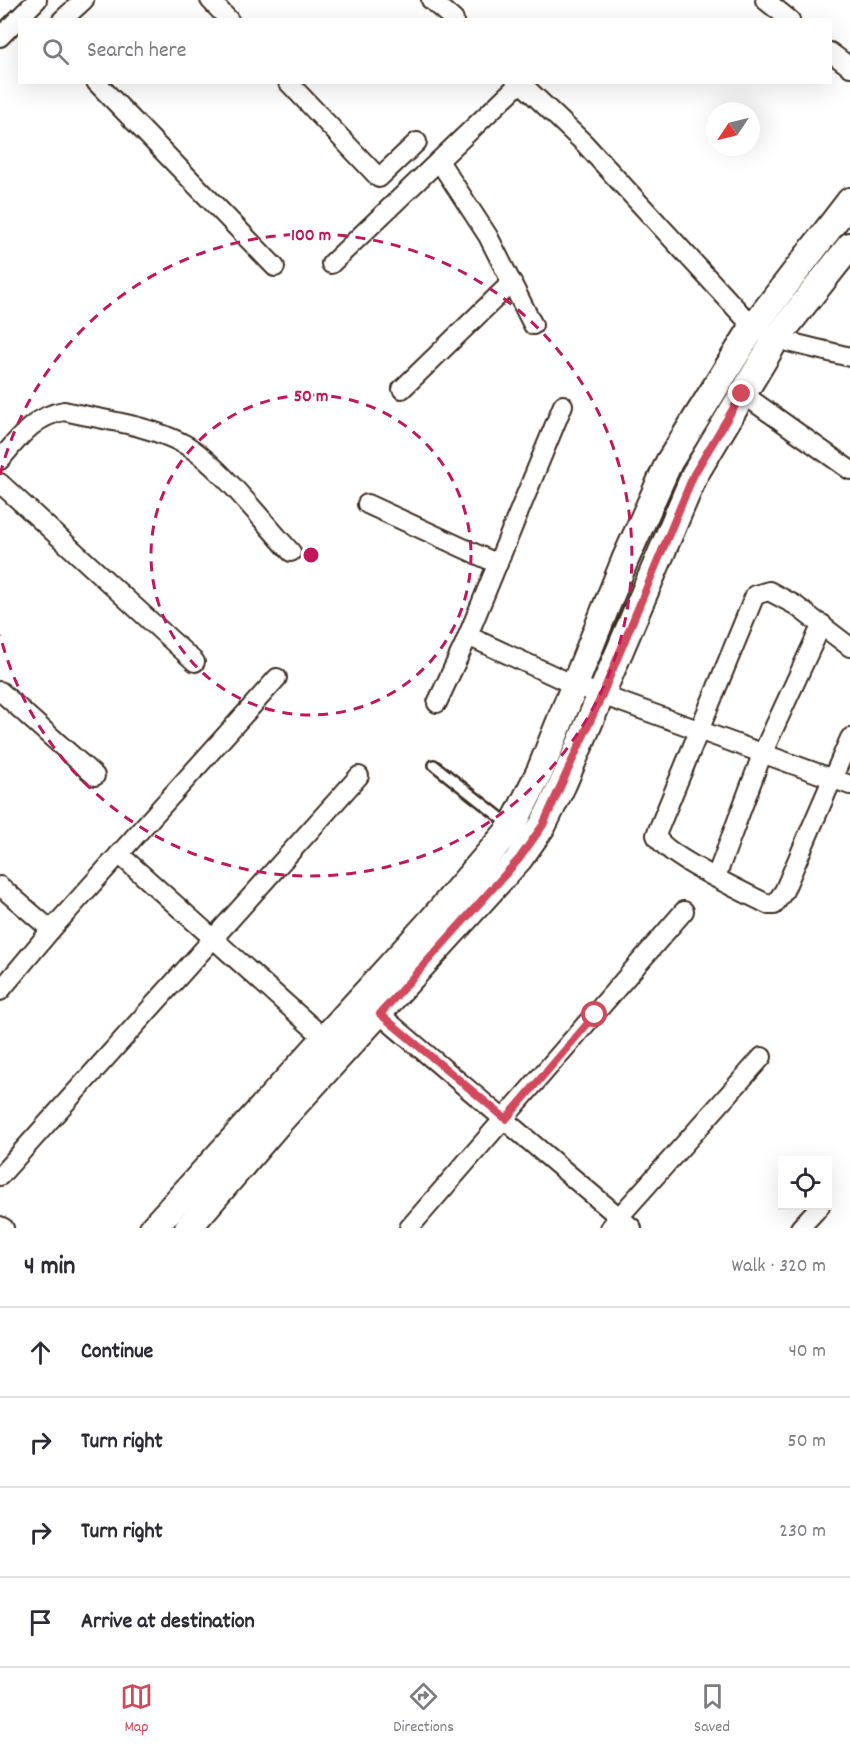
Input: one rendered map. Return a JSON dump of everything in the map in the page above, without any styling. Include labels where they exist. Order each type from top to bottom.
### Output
[{"type":"street","points":[[64,18],[84,0]]},
{"type":"street","points":[[210,0],[227,18]]},
{"type":"street","points":[[431,0],[452,18]]},
{"type":"street","points":[[765,0],[788,18]]},
{"type":"street","points":[[0,37],[18,22]]},
{"type":"street","points":[[832,53],[850,67]]},
{"type":"street","points":[[98,84],[275,267]]},
{"type":"street","points":[[290,84],[379,178],[417,142]]},
{"type":"street","points":[[331,264],[519,84]]},
{"type":"street","points":[[521,84],[584,143],[753,327],[776,339],[850,357]]},
{"type":"street","points":[[445,155],[533,325]]},
{"type":"street","points":[[153,1228],[358,998],[432,920],[512,827],[540,771],[625,560],[669,462],[753,327],[850,201]]},
{"type":"street","points":[[188,1228],[280,1121],[519,859],[543,825],[602,695],[694,474],[776,339],[850,246]]},
{"type":"street","points":[[402,389],[512,282]]},
{"type":"street","points":[[742,394],[850,470]]},
{"type":"street","points":[[437,703],[468,636],[563,405]]},
{"type":"street","points":[[0,460],[34,422],[50,413],[64,411],[164,435],[186,445],[206,460],[291,552]]},
{"type":"street","points":[[832,457],[850,450]]},
{"type":"street","points":[[0,483],[195,662]]},
{"type":"street","points":[[368,504],[498,564]]},
{"type":"street","points":[[850,647],[822,624],[769,591],[755,595],[656,835],[665,848],[769,905],[774,905],[784,891],[842,781],[850,738]]},
{"type":"street","points":[[716,877],[763,752],[822,624]]},
{"type":"street","points":[[468,636],[574,685],[842,781]]},
{"type":"street","points":[[0,991],[51,930],[277,678]]},
{"type":"street","points":[[0,691],[95,776]]},
{"type":"street","points":[[0,1176],[359,776]]},
{"type":"street","points":[[119,854],[323,1037]]},
{"type":"street","points":[[0,886],[51,930]]},
{"type":"street","points":[[409,1228],[506,1119],[684,911]]},
{"type":"street","points":[[358,998],[506,1119],[620,1224],[762,1057]]},
{"type":"street","points":[[800,1228],[816,1210]]},
{"type":"lane","points":[[434,765],[512,827]]},
{"type":"route","points":[[595,1015],[506,1119],[380,1014],[519,859],[543,825],[602,695],[694,474],[742,394]]}]
